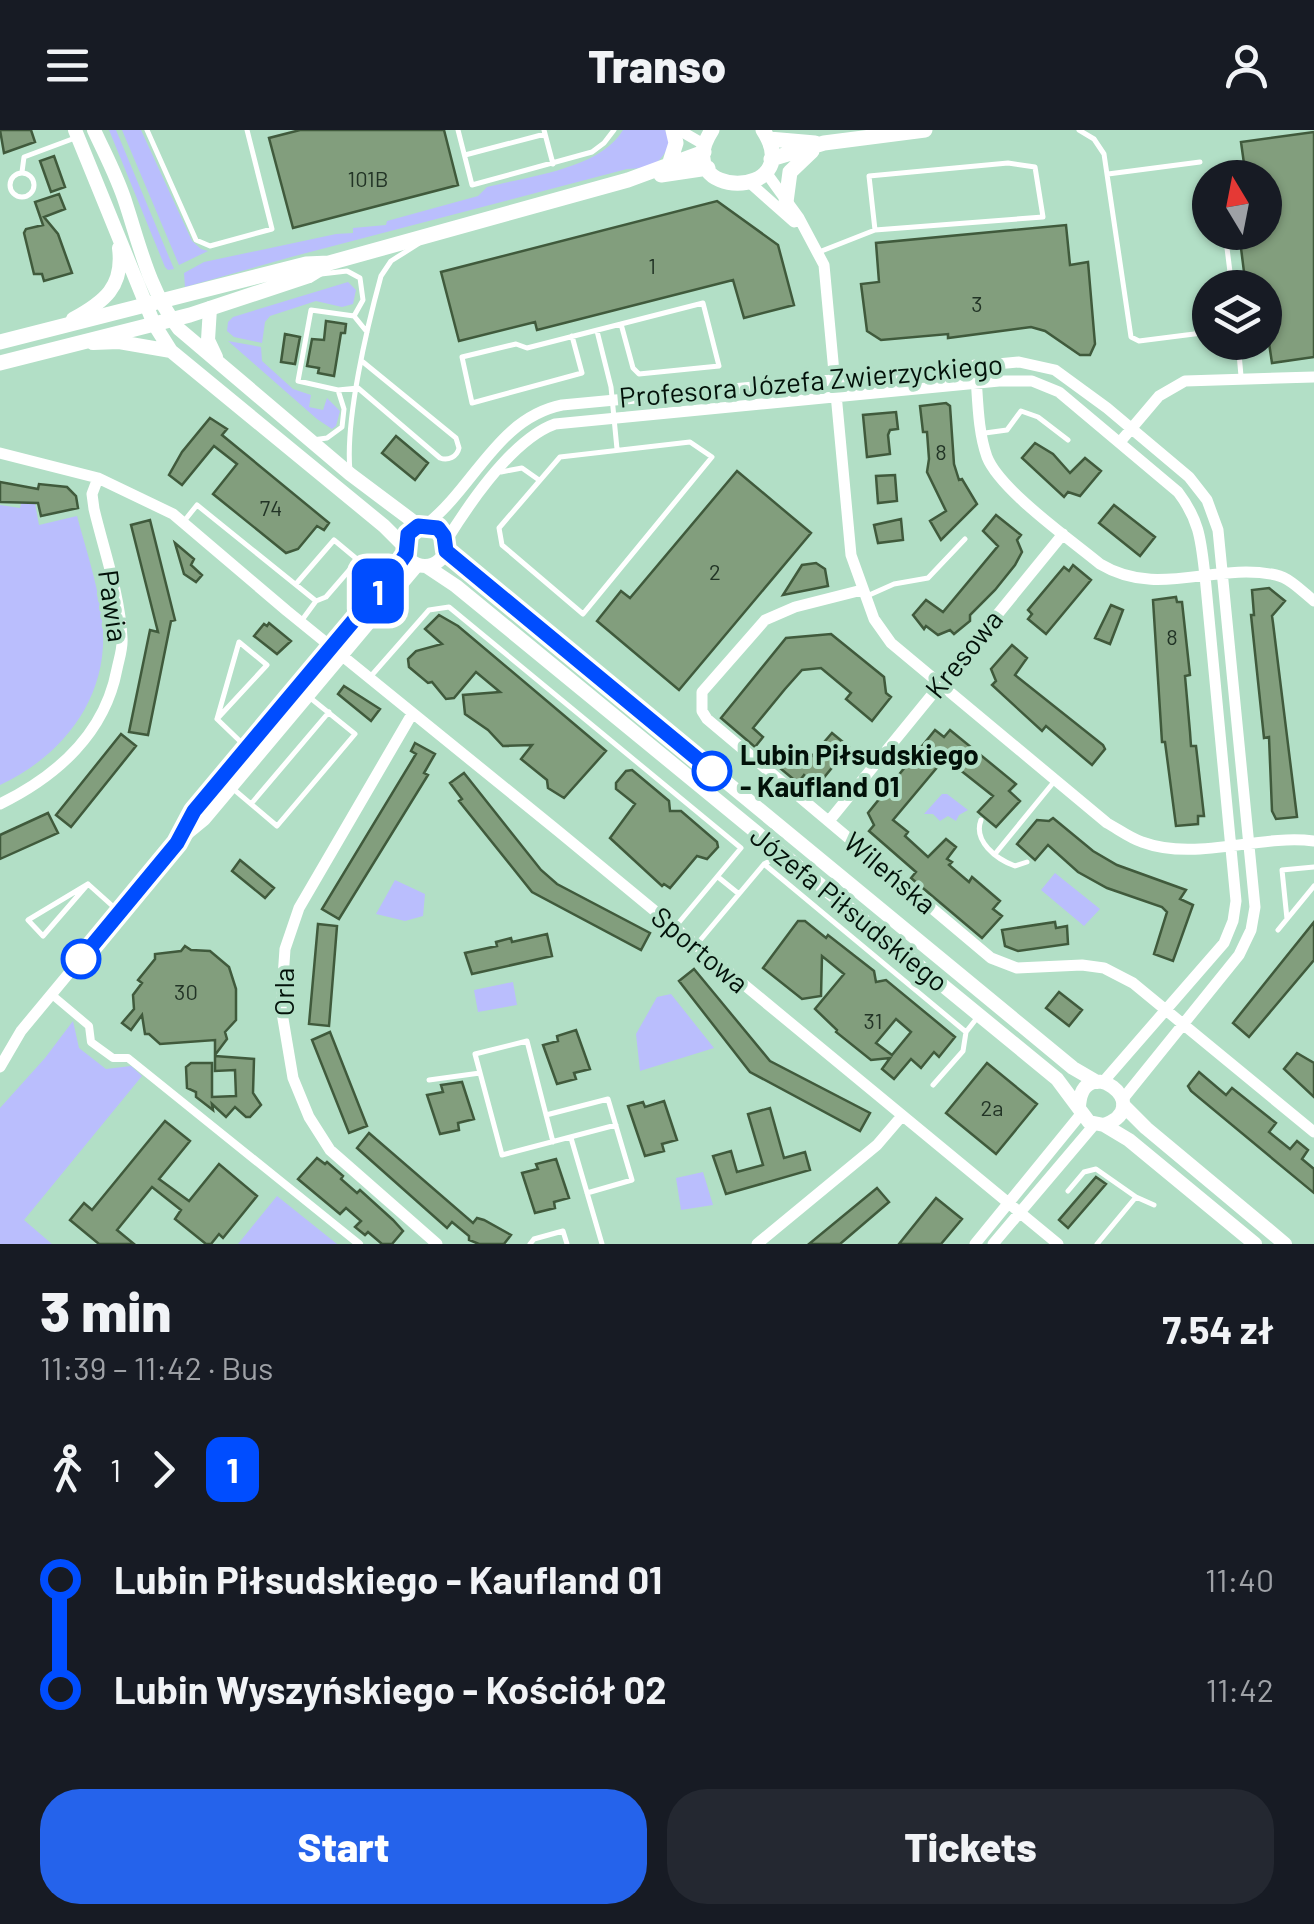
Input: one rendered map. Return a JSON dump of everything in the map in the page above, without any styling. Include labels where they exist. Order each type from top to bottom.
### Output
[{"type":"main road","points":[[669,164],[676,130]]},
{"type":"main road","points":[[707,149],[722,182],[740,186],[750,184],[768,165],[824,144],[925,130]]},
{"type":"main road","points":[[768,165],[766,134],[824,144]]},
{"type":"main road","points":[[786,202],[787,182],[794,166],[824,144]]},
{"type":"main road","points":[[0,342],[306,264],[329,263],[628,180],[707,149]]},
{"type":"main road","points":[[628,180],[707,149]]},
{"type":"main road","points":[[0,363],[172,320],[308,276],[329,263]]},
{"type":"street","points":[[94,130],[117,180],[144,262],[154,324],[172,351],[384,526],[422,566]]},
{"type":"street","points":[[676,130],[707,149]]},
{"type":"street","points":[[0,1067],[18,1035],[177,843],[205,820],[342,656],[422,566],[438,562],[446,546],[442,532],[423,525],[350,474],[220,367],[153,303],[118,238],[76,134]]},
{"type":"street","points":[[768,165],[786,202],[819,252],[825,273],[851,555],[874,620],[891,643],[1108,823],[1141,842],[1172,848],[1294,838],[1314,841]]},
{"type":"street","points":[[750,184],[808,235]]},
{"type":"street","points":[[62,326],[110,296],[120,274],[118,238]]},
{"type":"street","points":[[210,308],[208,340],[220,367]]},
{"type":"street","points":[[78,344],[119,342],[172,351]]},
{"type":"street","name":"Profesora Józefa Zwierzyckiego","points":[[423,525],[445,510],[505,436],[530,416],[562,405],[1019,362],[1055,370],[1131,428],[1189,477],[1208,500],[1218,530],[1255,907],[1251,930],[1240,955],[1122,1102]]},
{"type":"street","points":[[974,365],[988,460],[1003,482],[1100,564],[1127,577],[1154,581],[1280,575],[1314,601]]},
{"type":"street","points":[[1120,442],[1174,385],[1314,378]]},
{"type":"street","name":"Profesora Józefa Zwierzyckiego","points":[[446,546],[463,515],[522,442],[547,426],[614,416],[1020,380],[1059,392],[1178,492],[1193,512],[1200,532],[1236,900],[1224,943],[1100,1082]]},
{"type":"street","points":[[0,453],[98,478],[128,490],[183,522],[342,656]]},
{"type":"street","name":"Pawia","points":[[0,804],[42,781],[63,763],[95,729],[112,693],[123,642],[94,509],[92,494],[98,478]]},
{"type":"street","points":[[177,843],[194,811],[331,647],[405,550],[408,534],[423,525]]},
{"type":"street","name":"Kresowa","points":[[829,822],[1063,534]]},
{"type":"street","name":"Józefa Piłsudskiego","points":[[446,546],[1074,1068],[1100,1082]]},
{"type":"street","name":"Józefa Piłsudskiego","points":[[422,566],[456,586],[1056,1079],[1080,1111]]},
{"type":"street","name":"Wileńska","points":[[863,594],[795,607],[765,620],[702,692],[706,719],[991,958],[1017,968],[1104,968],[1133,982],[1314,1132]]},
{"type":"street","name":"Sportowa","points":[[342,656],[1058,1244]]},
{"type":"street","name":"Orla","points":[[412,714],[299,908],[285,949],[281,1007],[294,1078],[308,1117],[330,1150],[437,1244]]},
{"type":"street","points":[[52,994],[89,1026],[92,1042],[112,1058],[128,1058],[359,1244]]},
{"type":"street","points":[[0,1048],[18,1035]]},
{"type":"street","points":[[993,1244],[1080,1111],[1084,1088],[1100,1082],[1116,1088],[1122,1102],[1146,1128],[1285,1244]]},
{"type":"street","points":[[975,1244],[1099,1125],[1117,1118],[1122,1102]]},
{"type":"street","points":[[1080,1111],[1129,1140],[1255,1244]]},
{"type":"street","points":[[756,1244],[877,1144],[901,1117]]},
{"type":"lane","points":[[147,130],[194,235],[200,244],[210,246],[272,229],[247,130]]},
{"type":"lane","points":[[458,130],[472,185],[599,148],[614,130]]},
{"type":"lane","points":[[1079,130],[1094,139],[1104,154],[1131,336],[1140,341],[1192,334]]},
{"type":"lane","points":[[464,155],[544,132],[553,164]]},
{"type":"lane","points":[[22,173],[24,157],[76,134]]},
{"type":"lane","points":[[1108,174],[1192,163]]},
{"type":"lane","points":[[819,252],[875,230],[1043,216],[1035,167],[1008,164],[869,176],[875,230]]},
{"type":"lane","points":[[22,173],[32,178],[34,186],[32,193],[21,198],[14,194],[10,183],[22,173]]},
{"type":"lane","points":[[350,474],[348,453],[362,362],[381,276],[399,255],[442,231]]},
{"type":"lane","points":[[308,276],[347,271],[360,278],[363,300],[354,316]]},
{"type":"lane","points":[[572,336],[582,373],[472,403],[462,357],[516,344],[527,348],[572,336],[703,303],[718,366],[640,374],[633,368],[621,324]]},
{"type":"lane","points":[[362,362],[456,438],[458,452],[451,458],[440,458],[358,388],[338,390],[298,381],[311,310],[354,316],[367,332]]},
{"type":"lane","points":[[597,330],[613,400],[617,449]]},
{"type":"lane","points":[[1240,360],[1242,379]]},
{"type":"lane","points":[[310,440],[327,438],[342,426],[344,409],[338,390]]},
{"type":"lane","points":[[982,434],[1007,430],[1021,411],[1038,417],[1068,440]]},
{"type":"lane","points":[[690,442],[712,457],[583,614],[502,545],[500,528],[560,457],[617,449],[690,442]]},
{"type":"lane","points":[[498,472],[522,468],[539,480]]},
{"type":"lane","points":[[183,522],[197,505],[316,600]]},
{"type":"lane","points":[[863,594],[928,578],[966,539]]},
{"type":"lane","points":[[296,584],[334,540],[358,560],[326,597],[316,600],[300,622]]},
{"type":"lane","points":[[369,678],[429,610],[449,607],[741,848],[674,928]]},
{"type":"lane","points":[[239,642],[266,665],[217,719],[230,672],[239,642]]},
{"type":"lane","points":[[221,779],[277,826],[355,734],[298,687]]},
{"type":"lane","points":[[251,804],[329,712]]},
{"type":"lane","points":[[217,719],[258,757]]},
{"type":"lane","points":[[994,854],[1055,780]]},
{"type":"lane","points":[[981,820],[978,833],[994,854],[1015,866],[1027,862]]},
{"type":"lane","points":[[695,947],[764,864],[782,854]]},
{"type":"lane","points":[[764,864],[966,1032]]},
{"type":"lane","points":[[1286,919],[1282,870],[1314,867]]},
{"type":"lane","points":[[718,876],[739,894]]},
{"type":"lane","points":[[88,884],[120,912]]},
{"type":"lane","points":[[88,884],[43,936],[28,920],[58,902],[88,884]]},
{"type":"lane","points":[[1278,930],[1314,886]]},
{"type":"lane","points":[[933,1085],[963,1050],[966,1032],[979,1016]]},
{"type":"lane","points":[[553,1142],[527,1041],[475,1054],[502,1156],[570,1138],[616,1124]]},
{"type":"lane","points":[[428,1080],[480,1073]]},
{"type":"lane","points":[[546,1115],[608,1100],[632,1180],[588,1193]]},
{"type":"lane","points":[[570,1138],[602,1244]]},
{"type":"lane","points":[[1068,1191],[1084,1172],[1096,1169],[1154,1205]]},
{"type":"lane","points":[[1097,1244],[1136,1197]]},
{"type":"lane","points":[[530,1244],[534,1239],[563,1230],[567,1244]]},
{"type":"shaded area","points":[[109,130],[116,130],[174,269],[165,267]]},
{"type":"shaded area","points":[[122,130],[141,130],[192,241],[208,251],[179,265]]},
{"type":"shaded area","points":[[623,130],[665,130],[670,142],[663,156],[649,166],[185,287],[184,273],[204,262],[353,233],[353,228],[386,225],[387,221],[478,196],[487,187],[581,162],[598,154]]},
{"type":"shaded area","points":[[348,282],[356,290],[353,304],[342,307],[316,301],[270,316],[265,322],[262,343],[234,337],[227,331],[233,317]]},
{"type":"shaded area","points":[[228,341],[261,347],[262,361],[293,389],[311,395],[309,407],[323,410],[327,398],[340,411],[336,426],[332,429],[317,419]]},
{"type":"shaded area","points":[[23,496],[34,498],[39,525],[77,516],[99,601],[102,655],[89,702],[76,723],[43,758],[0,785],[0,505],[20,508]]},
{"type":"shaded area","points":[[942,794],[968,810],[956,821],[948,816],[940,821],[933,814],[924,814]]},
{"type":"shaded area","points":[[1055,873],[1100,909],[1084,926],[1041,890]]},
{"type":"shaded area","points":[[395,880],[425,894],[423,916],[405,921],[376,914]]},
{"type":"shaded area","points":[[513,982],[517,1005],[478,1012],[474,990]]},
{"type":"shaded area","points":[[671,994],[714,1048],[640,1071],[636,1034],[657,997]]},
{"type":"shaded area","points":[[73,1021],[79,1048],[106,1069],[131,1066],[142,1076],[24,1220],[52,1244],[0,1244],[0,1108]]},
{"type":"shaded area","points":[[703,1172],[713,1205],[681,1210],[676,1178]]},
{"type":"shaded area","points":[[277,1196],[337,1244],[238,1244]]},
{"type":"building","points":[[0,130],[31,130],[35,142],[4,153]]},
{"type":"building","points":[[300,130],[444,130],[458,185],[293,228],[269,138]]},
{"type":"building","points":[[1314,132],[1314,357],[1272,363],[1272,360],[1282,360],[1282,270],[1244,270],[1241,250],[1282,250],[1282,160],[1244,160],[1241,142]]},
{"type":"building","points":[[54,156],[65,187],[51,192],[40,161]]},
{"type":"building","points":[[59,194],[65,209],[44,217],[58,234],[72,273],[44,281],[42,274],[34,274],[24,233],[43,225],[35,202]]},
{"type":"building","points":[[717,201],[778,245],[794,305],[744,318],[733,280],[537,330],[535,322],[459,341],[441,272]]},
{"type":"building","points":[[1066,225],[1070,265],[1088,262],[1095,344],[1090,355],[1080,355],[1045,331],[1031,327],[948,338],[948,334],[881,340],[867,331],[861,284],[879,282],[876,243]]},
{"type":"building","points":[[326,321],[346,324],[334,376],[307,366],[312,339],[324,340]]},
{"type":"building","points":[[285,334],[300,337],[295,364],[281,362]]},
{"type":"building","points":[[920,406],[950,406],[954,464],[959,480],[977,504],[941,540],[930,521],[946,511],[927,472],[927,432],[923,432]]},
{"type":"building","points":[[896,412],[898,429],[890,430],[888,435],[890,454],[867,457],[863,415]]},
{"type":"building","points":[[210,418],[227,429],[222,435],[329,523],[324,530],[317,526],[298,549],[286,553],[213,494],[237,464],[214,446],[182,485],[169,475]]},
{"type":"building","points":[[396,436],[428,463],[415,480],[382,453]]},
{"type":"building","points":[[1035,443],[1053,454],[1070,473],[1085,458],[1101,471],[1080,496],[1068,492],[1064,497],[1022,458]]},
{"type":"building","points":[[737,471],[811,533],[679,690],[597,621],[621,591],[630,598]]},
{"type":"building","points":[[895,475],[897,501],[878,503],[876,476]]},
{"type":"building","points":[[0,482],[38,489],[39,484],[67,487],[76,496],[78,508],[41,516],[38,503],[0,502]]},
{"type":"building","points":[[1114,505],[1155,537],[1140,556],[1099,523]]},
{"type":"building","points":[[996,515],[1021,535],[1017,540],[1022,552],[1015,565],[970,615],[970,621],[954,634],[950,630],[938,635],[926,626],[924,629],[913,615],[926,600],[943,612],[998,546],[983,531]]},
{"type":"building","points":[[901,519],[903,540],[878,543],[874,525]]},
{"type":"building","points":[[150,520],[175,620],[171,621],[148,735],[129,732],[150,630],[158,632],[131,525]]},
{"type":"building","points":[[175,543],[194,559],[191,565],[202,575],[196,582],[184,574]]},
{"type":"building","points":[[816,563],[825,569],[828,586],[783,595],[802,565]]},
{"type":"building","points":[[1073,565],[1091,580],[1046,634],[1028,619],[1032,614],[1028,610],[1064,567],[1069,571]]},
{"type":"building","points":[[1269,588],[1285,601],[1272,616],[1297,817],[1276,819],[1272,811],[1269,737],[1264,738],[1251,615],[1252,590]]},
{"type":"building","points":[[1176,597],[1177,602],[1182,602],[1190,675],[1185,676],[1191,746],[1196,746],[1204,816],[1198,816],[1198,824],[1176,826],[1162,742],[1153,600]]},
{"type":"building","points":[[1111,605],[1123,610],[1110,644],[1095,638]]},
{"type":"building","points":[[439,615],[458,626],[606,751],[564,798],[548,788],[547,780],[521,759],[532,745],[503,746],[465,714],[463,695],[500,692],[476,672],[454,698],[446,699],[432,682],[428,683],[409,667],[408,659],[416,651],[442,644],[425,629]]},
{"type":"building","points":[[269,623],[291,641],[277,654],[254,636]]},
{"type":"building","points":[[831,634],[884,677],[886,693],[891,697],[872,721],[846,699],[851,693],[821,668],[802,670],[785,689],[753,728],[763,737],[755,747],[721,718],[786,638]]},
{"type":"building","points":[[1012,645],[1027,658],[1015,675],[1103,745],[1105,749],[1092,765],[1046,726],[1042,731],[992,685],[996,681],[991,669]]},
{"type":"building","points":[[344,686],[380,709],[371,721],[338,694]]},
{"type":"building","points":[[935,730],[944,737],[950,730],[1016,784],[1009,791],[1020,801],[996,827],[978,812],[993,796],[945,758],[893,820],[928,857],[946,839],[956,847],[947,859],[952,862],[949,865],[969,882],[972,877],[1000,901],[993,909],[1002,916],[982,938],[911,878],[916,872],[869,831],[874,825],[868,813]]},
{"type":"building","points":[[832,733],[849,747],[817,786],[804,775],[798,783],[774,763],[787,747],[801,758],[812,756]]},
{"type":"building","points":[[121,734],[136,746],[71,827],[56,815]]},
{"type":"building","points":[[415,743],[435,754],[424,773],[428,775],[339,919],[322,909],[416,754],[411,751]]},
{"type":"building","points":[[632,770],[669,801],[670,811],[681,811],[717,842],[718,847],[707,859],[697,856],[670,888],[662,886],[610,838],[635,804],[616,789],[626,771]]},
{"type":"building","points":[[464,773],[541,870],[557,884],[650,933],[641,950],[532,892],[459,801],[462,799],[450,783]]},
{"type":"building","points":[[48,813],[58,833],[0,859],[0,835]]},
{"type":"building","points":[[1053,818],[1117,865],[1186,890],[1180,899],[1193,905],[1173,961],[1154,954],[1167,912],[1162,907],[1107,888],[1078,872],[1048,845],[1035,860],[1017,844],[1037,820]]},
{"type":"building","points":[[240,860],[274,888],[265,898],[232,871]]},
{"type":"building","points":[[798,921],[805,921],[874,971],[876,982],[886,980],[955,1037],[939,1057],[934,1052],[921,1068],[911,1059],[894,1079],[882,1069],[890,1058],[871,1060],[815,1009],[844,974],[822,956],[821,996],[802,999],[763,968]],"holes":[[[896,1019],[911,1032],[892,1055],[876,1043]]]},
{"type":"building","points":[[1055,922],[1056,928],[1067,926],[1068,944],[1018,951],[1005,946],[1002,930]]},
{"type":"building","points":[[1314,922],[1314,960],[1249,1037],[1233,1023]]},
{"type":"building","points":[[318,924],[337,926],[329,1026],[309,1024]]},
{"type":"building","points":[[547,934],[552,956],[472,974],[465,953],[497,946],[496,942],[511,938],[512,942]]},
{"type":"building","points":[[185,946],[210,951],[229,967],[236,989],[236,1020],[225,1032],[227,1039],[215,1055],[215,1040],[160,1044],[145,1034],[142,1015],[131,1030],[122,1023],[134,1009],[133,995],[142,983],[138,980],[155,954],[181,951]]},
{"type":"building","points":[[694,969],[770,1061],[870,1113],[860,1131],[750,1072],[679,981]]},
{"type":"building","points":[[1059,992],[1082,1010],[1069,1026],[1046,1008]]},
{"type":"building","points":[[576,1030],[590,1069],[574,1073],[576,1079],[557,1084],[543,1045]]},
{"type":"building","points":[[330,1032],[367,1126],[349,1133],[312,1040]]},
{"type":"building","points":[[1297,1053],[1314,1063],[1314,1097],[1284,1069]]},
{"type":"building","points":[[215,1056],[254,1059],[253,1093],[261,1105],[250,1117],[235,1107],[226,1117],[187,1088],[186,1067],[191,1063],[212,1063],[212,1097],[236,1096],[235,1070],[215,1071]]},
{"type":"building","points":[[987,1063],[1037,1104],[996,1154],[946,1113]]},
{"type":"building","points":[[1199,1072],[1226,1095],[1232,1088],[1276,1123],[1269,1132],[1290,1149],[1297,1141],[1308,1150],[1302,1159],[1314,1169],[1314,1193],[1191,1091],[1188,1086]]},
{"type":"building","points":[[462,1082],[474,1119],[458,1123],[459,1130],[440,1134],[427,1095],[443,1092],[441,1085]]},
{"type":"building","points":[[664,1101],[677,1140],[662,1144],[664,1151],[645,1156],[628,1106],[643,1102],[645,1107]]},
{"type":"building","points":[[770,1108],[784,1158],[805,1152],[810,1170],[726,1194],[713,1156],[731,1151],[737,1172],[763,1165],[748,1114]]},
{"type":"building","points":[[165,1121],[190,1141],[159,1179],[189,1201],[219,1164],[257,1196],[223,1238],[219,1234],[211,1244],[206,1244],[175,1219],[181,1210],[152,1187],[117,1230],[134,1244],[99,1244],[70,1220],[84,1203],[92,1210]]},
{"type":"building","points":[[369,1133],[473,1223],[477,1218],[484,1220],[511,1235],[504,1244],[479,1244],[469,1240],[452,1222],[447,1228],[357,1148]]},
{"type":"building","points":[[317,1158],[343,1176],[341,1179],[357,1193],[360,1190],[403,1231],[392,1244],[382,1244],[368,1232],[365,1235],[355,1227],[361,1221],[346,1208],[340,1214],[298,1179]]},
{"type":"building","points":[[556,1159],[569,1198],[554,1202],[555,1208],[535,1213],[522,1173]]},
{"type":"building","points":[[1096,1177],[1106,1184],[1068,1228],[1059,1220]]},
{"type":"building","points":[[877,1188],[889,1202],[840,1244],[809,1244]]},
{"type":"building","points":[[936,1198],[962,1219],[941,1244],[899,1244]]},
{"type":"bus line","name":"1","points":[[81,959],[177,843],[194,811],[391,576],[406,554],[408,534],[418,526],[438,528],[444,536],[446,551],[712,771]]},
{"type":"place","name":"Lubin Piłsudskiego - Kaufland 01","points":[[712,771]]}]
